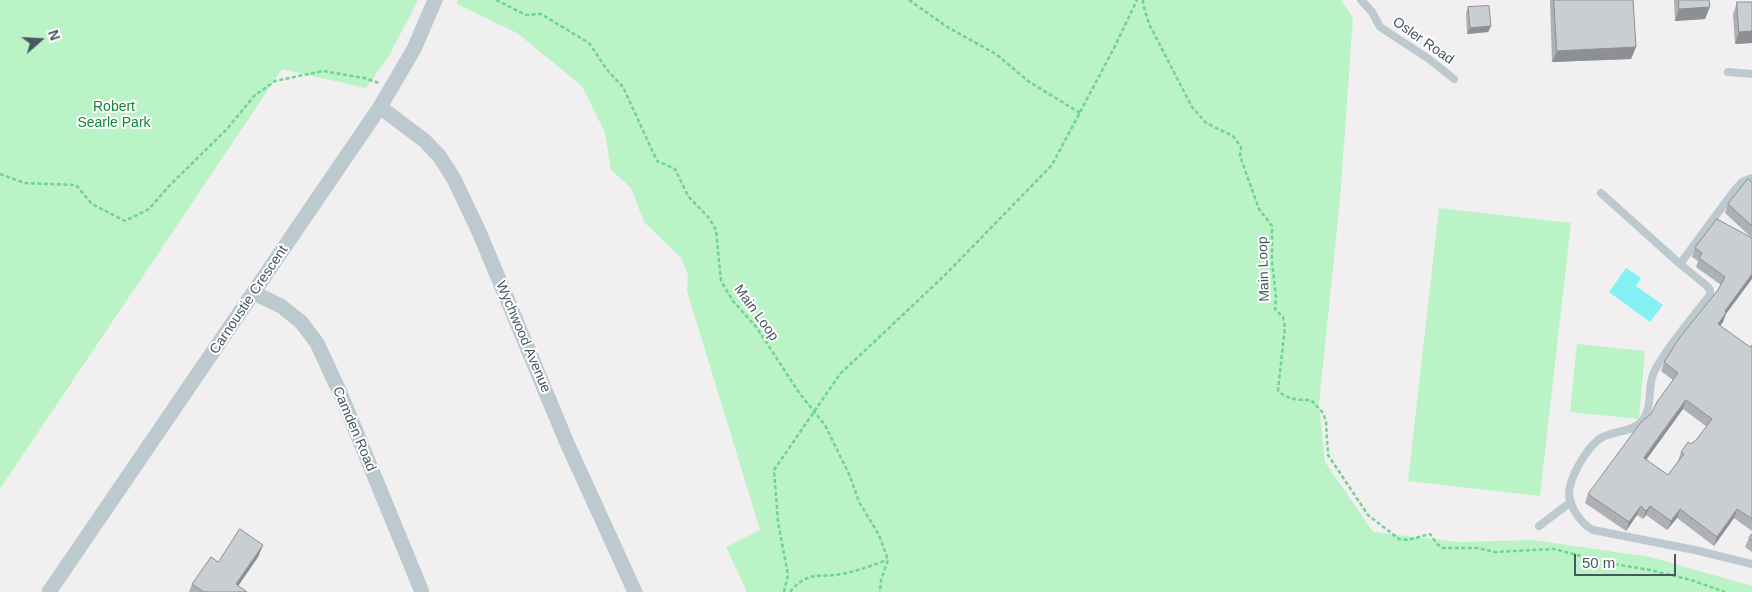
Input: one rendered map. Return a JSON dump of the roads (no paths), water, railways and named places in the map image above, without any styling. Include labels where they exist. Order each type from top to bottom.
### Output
[{"type":"street","name":"Carnoustie Crescent","points":[[48,592],[380,106],[414,49],[435,0]]},
{"type":"street","name":"Wychwood Avenue","points":[[380,106],[425,141],[440,157],[454,179],[480,234],[567,443],[634,592]]},
{"type":"street","name":"Camden Road","points":[[254,292],[281,306],[301,322],[317,342],[422,592]]},
{"type":"lane","name":"Osler Road","points":[[1361,0],[1372,12],[1380,27],[1429,59],[1454,79]]},
{"type":"lane","points":[[1728,72],[1752,74]]},
{"type":"lane","points":[[1680,264],[1734,191],[1742,182],[1752,178]]},
{"type":"lane","points":[[1601,193],[1707,286],[1710,290],[1710,295],[1664,356],[1653,374],[1648,411],[1643,420],[1631,430],[1608,434],[1597,441],[1589,450],[1573,476],[1569,494],[1571,502],[1576,514],[1583,523],[1593,530],[1695,550],[1752,564]]},
{"type":"lane","points":[[1540,526],[1571,502]]},
{"type":"water","points":[[1626,268],[1641,278],[1636,286],[1663,305],[1650,322],[1609,292]]},
{"type":"park label","name":"Robert Searle Park","points":[[114,116]]}]
